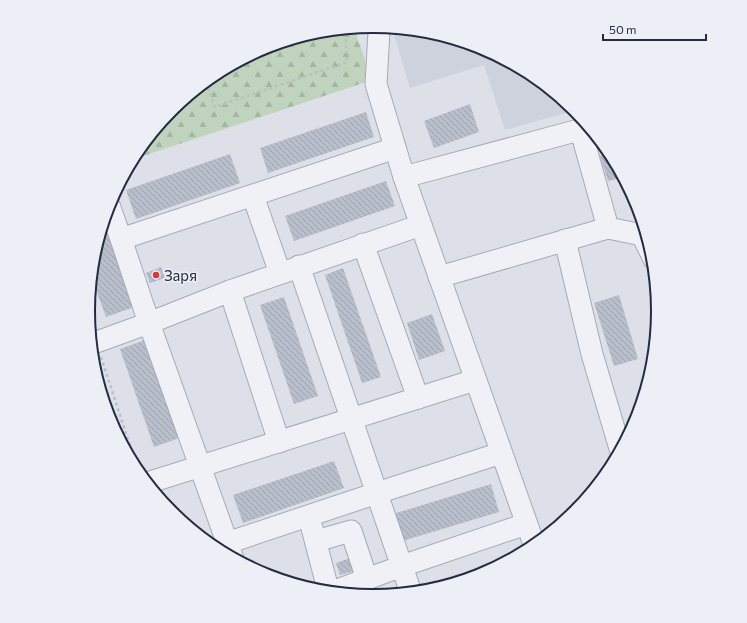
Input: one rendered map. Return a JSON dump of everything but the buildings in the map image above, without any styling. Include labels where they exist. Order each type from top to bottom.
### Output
[{"type":"lane","points":[[342,588],[402,566],[533,539],[475,380],[395,148],[376,84],[379,33]]},
{"type":"lane","points":[[404,177],[584,129]]},
{"type":"lane","points":[[586,131],[608,228]]},
{"type":"lane","points":[[121,239],[395,148]]},
{"type":"lane","points":[[253,196],[280,273]]},
{"type":"lane","points":[[112,215],[149,323],[230,550]]},
{"type":"lane","points":[[97,342],[280,273],[421,225]]},
{"type":"lane","points":[[439,277],[608,228],[640,232]]},
{"type":"lane","points":[[565,240],[592,354],[619,444]]},
{"type":"lane","points":[[363,244],[418,398]]},
{"type":"lane","points":[[300,266],[410,588]]},
{"type":"lane","points":[[230,291],[279,442]]},
{"type":"lane","points":[[154,482],[475,380]]},
{"type":"lane","points":[[231,551],[309,516],[501,453]]},
{"type":"lane","points":[[309,516],[327,586]]},
{"type":"lane","points":[[316,541],[351,531],[367,579]]},
{"type":"path","points":[[208,88],[216,107],[346,62],[345,35]]},
{"type":"path","points":[[99,360],[128,444]]},
{"type":"shaded area","points":[[394,34],[410,35],[446,42],[480,54],[513,70],[528,80],[557,102],[567,112],[505,130],[484,65],[410,88]]},
{"type":"green space","points":[[356,34],[372,80],[143,156],[164,128],[190,102],[219,80],[234,70],[267,54],[301,42],[337,35]]},
{"type":"place","name":"Заря","points":[[156,275]]}]
